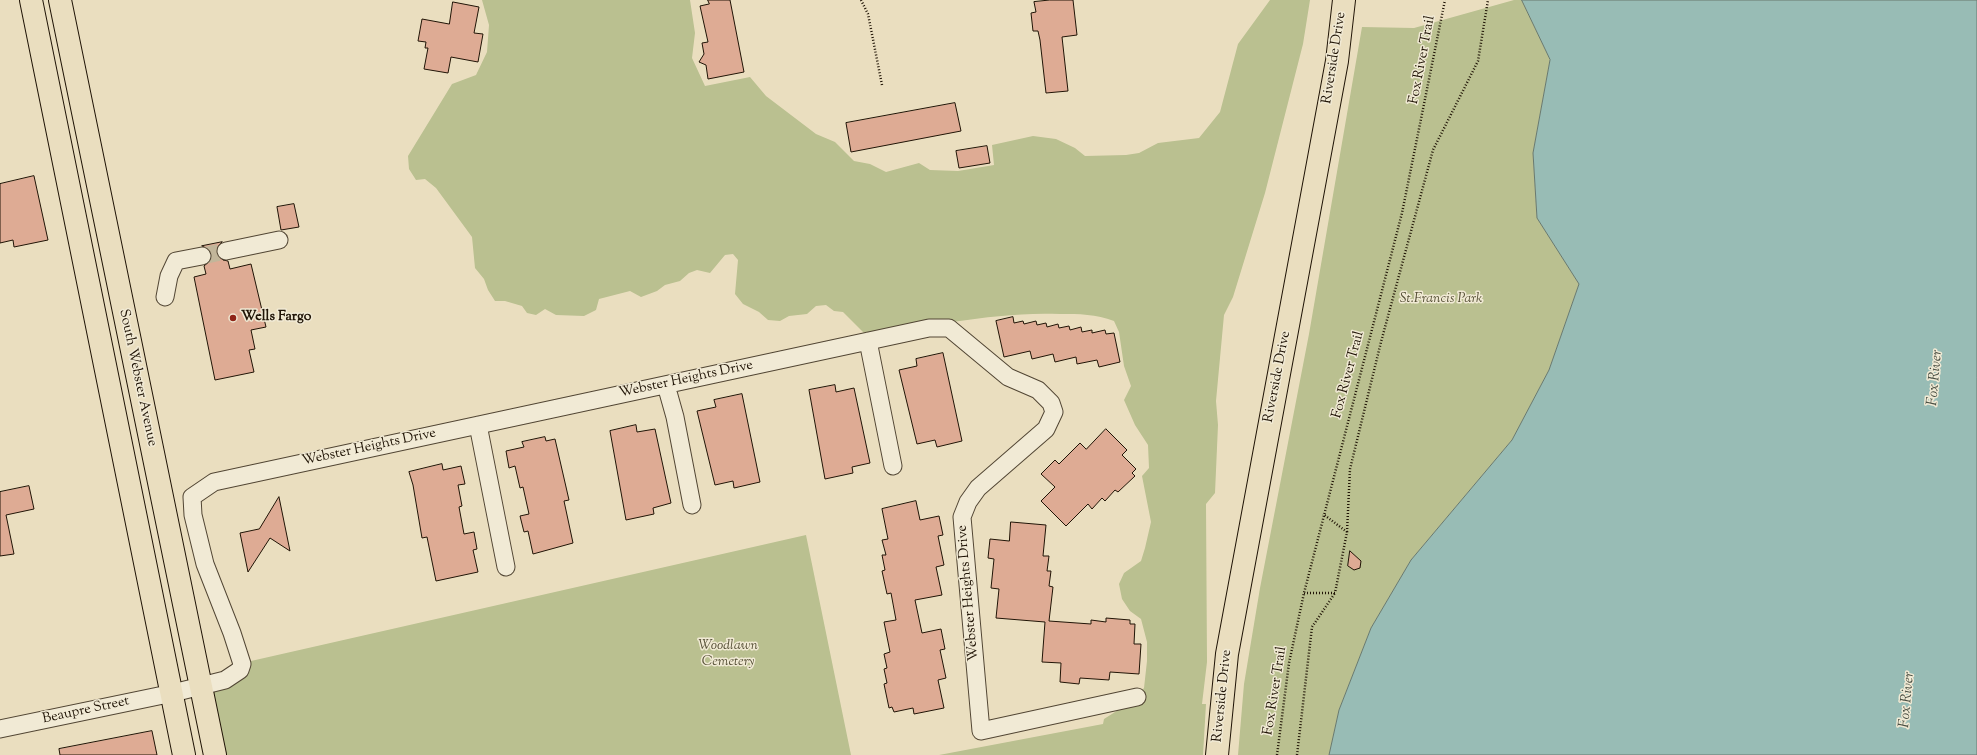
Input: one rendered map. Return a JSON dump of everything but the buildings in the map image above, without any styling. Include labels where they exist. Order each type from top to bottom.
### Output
[{"type":"main road","name":"South Webster Avenue","points":[[31,0],[184,755]]},
{"type":"main road","name":"South Webster Avenue","points":[[60,0],[215,755]]},
{"type":"main road","name":"Riverside Drive","points":[[1216,755],[1227,654],[1336,61],[1344,0]]},
{"type":"street","points":[[226,251],[279,240]]},
{"type":"street","points":[[166,297],[169,276],[176,261],[202,256]]},
{"type":"street","name":"Webster Heights Drive","points":[[172,693],[225,680],[240,670],[242,664],[232,633],[205,564],[193,515],[192,498],[214,482],[929,328],[949,328],[1008,377],[1038,390],[1051,403],[1054,412],[1046,429],[978,488],[968,502],[962,517],[981,732],[1137,697]]},
{"type":"street","points":[[868,341],[893,466]]},
{"type":"street","points":[[666,384],[675,416],[692,505]]},
{"type":"street","points":[[478,425],[506,567]]},
{"type":"street","name":"Beaupre Street","points":[[0,729],[172,693]]},
{"type":"path","points":[[861,0],[868,14],[882,85]]},
{"type":"path","name":"Fox River Trail","points":[[1277,755],[1289,663],[1304,593],[1323,514],[1402,214],[1445,0]]},
{"type":"path","points":[[1297,755],[1312,627],[1335,593],[1347,532],[1350,469],[1383,334],[1433,150],[1478,61],[1488,0]]},
{"type":"path","points":[[1323,514],[1347,532]]},
{"type":"path","points":[[1304,593],[1335,593]]},
{"type":"green space","points":[[482,0],[690,0],[695,33],[692,58],[705,86],[750,77],[766,96],[816,134],[835,142],[854,161],[870,164],[886,172],[919,163],[930,170],[958,171],[994,165],[992,145],[1033,136],[1056,139],[1075,148],[1085,156],[1126,155],[1139,153],[1158,143],[1199,138],[1220,112],[1238,44],[1270,0],[1310,0],[1303,44],[1265,193],[1233,297],[1224,315],[1216,401],[1218,425],[1215,493],[1206,504],[1207,662],[1202,704],[1206,704],[1203,755],[939,755],[1103,724],[1104,719],[1134,700],[1144,688],[1147,661],[1147,642],[1141,619],[1130,611],[1122,599],[1119,584],[1124,573],[1141,561],[1151,522],[1142,476],[1149,468],[1148,445],[1135,425],[1124,400],[1131,386],[1124,366],[1119,332],[1114,321],[1101,317],[1074,314],[1011,315],[864,333],[843,312],[834,311],[826,305],[816,306],[807,314],[789,316],[780,321],[768,320],[759,312],[743,304],[735,294],[738,260],[733,254],[725,255],[710,273],[697,270],[689,273],[680,281],[665,285],[657,291],[641,297],[630,291],[599,299],[596,310],[584,316],[556,315],[545,309],[536,315],[527,313],[522,306],[505,301],[495,301],[488,290],[484,279],[475,268],[472,237],[436,188],[425,179],[416,180],[409,169],[408,156],[452,84],[476,75],[487,52],[489,25]]},
{"type":"green space","name":"St.Francis Park","points":[[1514,0],[1522,0],[1550,60],[1533,153],[1537,218],[1579,284],[1549,370],[1512,440],[1411,560],[1371,628],[1339,710],[1329,755],[1238,755],[1244,684],[1260,588],[1309,334],[1362,27],[1414,28]]},
{"type":"green space","name":"Woodlawn Cemetery","points":[[806,535],[851,755],[207,755],[195,697],[236,683],[251,661]]},
{"type":"water","name":"Fox River","points":[[1522,0],[1977,0],[1977,755],[1329,755],[1339,710],[1371,628],[1411,560],[1512,440],[1549,370],[1579,284],[1537,218],[1533,153],[1550,60]]},
{"type":"tunnel","points":[[202,256],[226,251]]},
{"type":"place","name":"Wells Fargo","points":[[233,318]]}]
